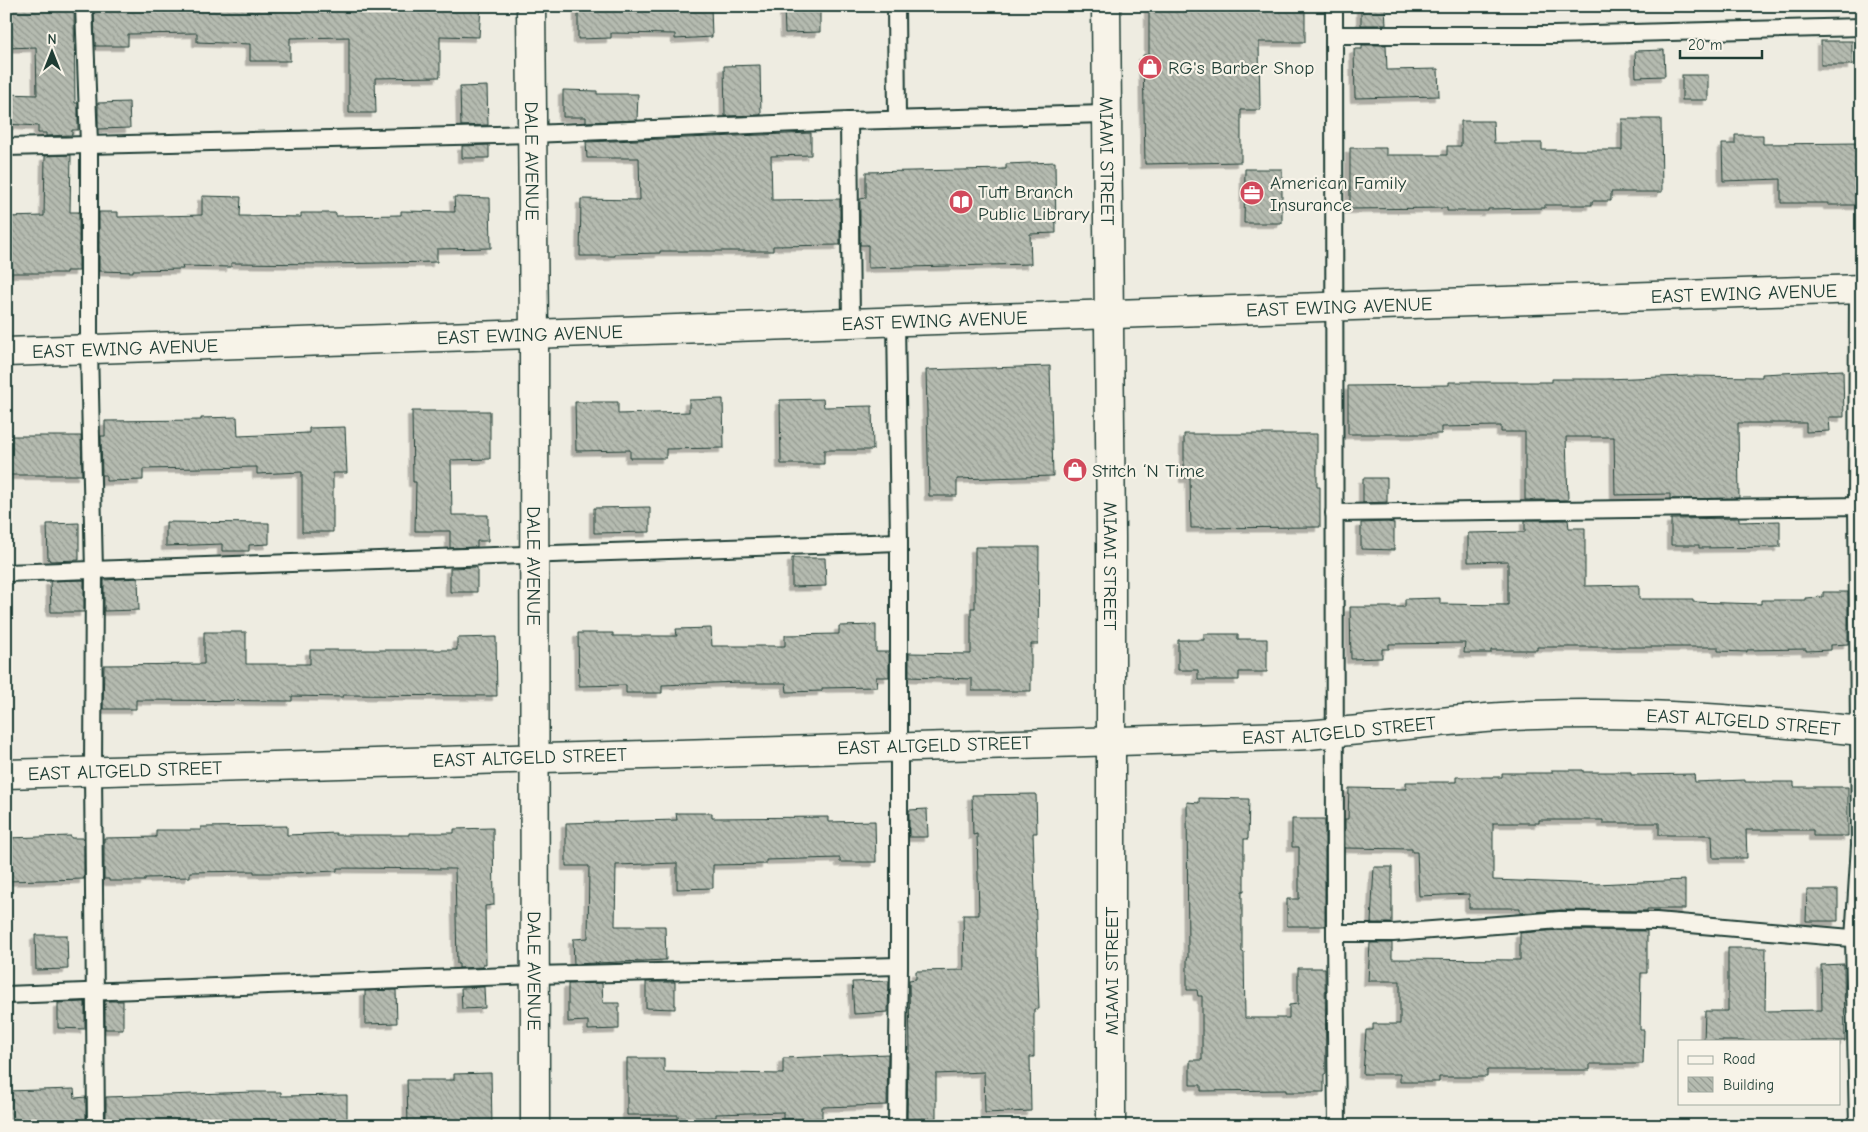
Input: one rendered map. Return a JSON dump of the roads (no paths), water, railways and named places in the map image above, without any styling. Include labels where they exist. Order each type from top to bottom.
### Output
[{"type":"street","name":"DALE AVENUE","points":[[531,6],[534,333],[535,1126]]},
{"type":"street","name":"MIAMI STREET","points":[[1106,6],[1111,537],[1111,1126]]},
{"type":"street","name":"EAST EWING AVENUE","points":[[6,352],[896,320],[1860,289]]},
{"type":"street","name":"EAST ALTGELD STREET","points":[[6,774],[899,745],[1293,736],[1470,718],[1584,714],[1777,722],[1860,731]]},
{"type":"lane","points":[[84,6],[89,144],[89,349],[94,571],[93,771],[96,1126]]},
{"type":"lane","points":[[896,6],[897,119]]},
{"type":"lane","points":[[1334,6],[1337,1126]]},
{"type":"lane","points":[[1335,35],[1554,35],[1862,27]]},
{"type":"lane","points":[[6,147],[532,134],[897,119],[1106,114]]},
{"type":"lane","points":[[849,121],[851,322]]},
{"type":"lane","points":[[1858,1126],[1860,289]]},
{"type":"lane","points":[[896,320],[900,542],[900,966],[897,1126]]},
{"type":"lane","points":[[1334,513],[1859,506]]},
{"type":"lane","points":[[6,573],[900,542]]},
{"type":"lane","points":[[1335,933],[1393,933],[1560,920],[1656,921],[1858,939]]},
{"type":"lane","points":[[6,995],[535,975],[900,966]]},
{"type":"place","name":"RG's Barber Shop","points":[[1150,67]]},
{"type":"place","name":"American Family Insurance","points":[[1252,193]]},
{"type":"place","name":"Tutt Branch Public Library","points":[[961,202]]},
{"type":"place","name":"Stitch ‘N Time","points":[[1075,470]]}]
